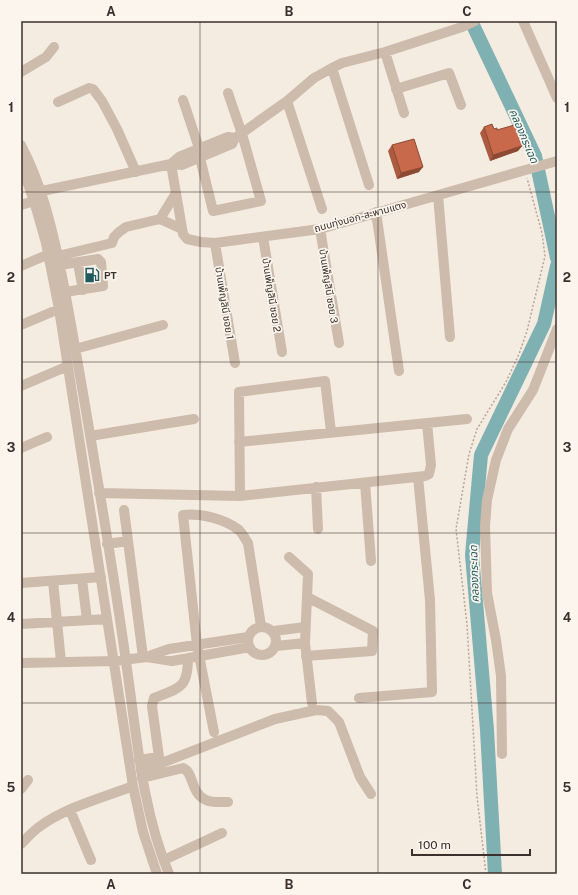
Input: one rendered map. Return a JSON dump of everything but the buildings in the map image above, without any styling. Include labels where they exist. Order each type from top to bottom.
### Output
[{"type":"street","points":[[42,191],[171,164],[182,165],[200,153],[232,144],[238,136],[287,101],[314,78],[332,68],[361,57],[385,52],[462,27],[475,21]]},
{"type":"street","points":[[523,21],[557,98]]},
{"type":"street","points":[[21,72],[46,56],[54,47]]},
{"type":"street","points":[[385,52],[404,113]]},
{"type":"street","points":[[332,68],[369,185]]},
{"type":"street","points":[[396,89],[449,73],[461,105]]},
{"type":"street","points":[[58,102],[89,88],[93,89],[102,101],[118,129],[136,172]]},
{"type":"street","points":[[183,100],[200,153],[213,211],[261,201],[238,136],[228,93]]},
{"type":"street","points":[[287,101],[322,209]]},
{"type":"street","points":[[21,145],[31,164],[42,191],[56,258],[66,292],[126,660],[142,774],[154,830],[169,874]]},
{"type":"street","name":"ถนนทุ่งนอก-สะพานแตง","points":[[182,229],[183,234],[187,239],[216,243],[320,228],[438,196],[554,162]]},
{"type":"street","points":[[21,164],[56,258],[59,309],[132,786],[143,832],[157,874]]},
{"type":"street","points":[[171,164],[182,229]]},
{"type":"street","points":[[160,219],[176,193]]},
{"type":"street","points":[[438,196],[450,337]]},
{"type":"street","points":[[21,205],[34,201]]},
{"type":"street","points":[[376,212],[399,371]]},
{"type":"street","points":[[21,266],[112,243],[118,232],[126,227],[160,219],[182,229]]},
{"type":"street","name":"บ้านเพ็ญสินี ซอย 3","points":[[320,228],[339,343]]},
{"type":"street","name":"บ้านเพ็ญสินี ซอย 2","points":[[263,237],[282,352]]},
{"type":"street","name":"บ้านเพ็ญสินี ซอย 1","points":[[216,243],[235,363]]},
{"type":"street","points":[[56,258],[78,263],[98,259],[101,262],[103,286],[66,292]]},
{"type":"street","points":[[78,263],[83,290]]},
{"type":"street","points":[[21,325],[59,309]]},
{"type":"street","points":[[75,349],[163,325]]},
{"type":"street","points":[[502,754],[501,676],[487,593],[485,526],[487,500],[496,460],[508,429],[534,390],[557,329]]},
{"type":"street","points":[[21,386],[68,366]]},
{"type":"street","points":[[240,496],[238,442],[239,392],[325,381],[331,432]]},
{"type":"street","points":[[90,436],[194,419]]},
{"type":"street","points":[[238,442],[467,419]]},
{"type":"street","points":[[99,493],[240,496],[418,477],[429,474],[431,470],[427,423]]},
{"type":"street","points":[[21,448],[47,437]]},
{"type":"street","points":[[359,698],[432,692],[430,600],[418,477]]},
{"type":"street","points":[[365,483],[371,561]]},
{"type":"street","points":[[316,487],[318,529]]},
{"type":"street","points":[[124,510],[145,657]]},
{"type":"street","points":[[214,732],[197,644],[183,515],[195,514],[229,523],[241,532],[248,543],[261,626]]},
{"type":"street","points":[[107,544],[128,541]]},
{"type":"street","points":[[289,557],[308,574],[305,643],[312,703]]},
{"type":"street","points":[[21,583],[101,577]]},
{"type":"street","points":[[82,579],[87,620]]},
{"type":"street","points":[[53,581],[61,662]]},
{"type":"street","points":[[306,656],[372,651],[373,631],[307,597]]},
{"type":"street","points":[[21,624],[107,619]]},
{"type":"street","points":[[261,626],[274,632],[277,638],[276,646],[270,653],[265,655],[259,655],[254,652],[249,642],[251,632],[261,626]]},
{"type":"street","points":[[274,632],[305,627]]},
{"type":"street","points":[[145,657],[172,661],[200,656],[249,642]]},
{"type":"street","points":[[21,663],[126,660],[145,657],[169,648],[197,644],[249,642]]},
{"type":"street","points":[[276,646],[305,643]]},
{"type":"street","points":[[140,760],[159,757],[152,706],[154,698],[182,685],[188,674],[188,658]]},
{"type":"street","points":[[142,774],[275,719],[316,710],[328,711],[339,722],[360,777],[371,794]]},
{"type":"street","points":[[142,774],[183,768],[189,773],[198,796],[207,801],[228,802]]},
{"type":"street","points":[[21,789],[28,780]]},
{"type":"street","points":[[21,844],[40,826],[70,810],[132,786]]},
{"type":"street","points":[[70,810],[91,860]]},
{"type":"street","points":[[164,860],[222,832]]},
{"type":"waterway","name":"คลองกระเฉด","points":[[471,21],[535,156],[557,258]]},
{"type":"waterway","name":"คลองกระเฉด","points":[[495,874],[487,730],[472,555],[481,455],[544,324],[557,266]]},
{"type":"place","name":"PT","points":[[92,275]]}]
